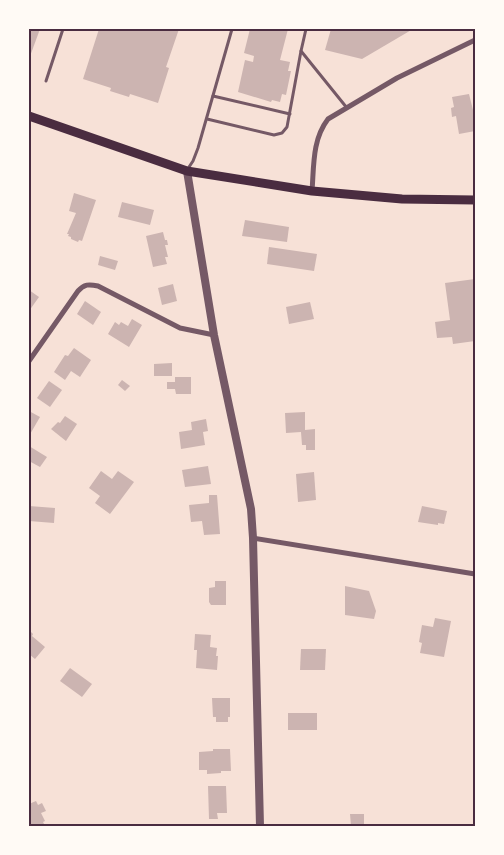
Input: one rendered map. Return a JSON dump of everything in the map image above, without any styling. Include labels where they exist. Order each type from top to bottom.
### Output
[{"type":"main road","points":[[29,116],[186,171],[312,191],[402,199],[475,200]]},
{"type":"street","points":[[312,191],[319,133],[328,119],[397,78],[475,40]]},
{"type":"street","points":[[186,171],[214,335],[251,509],[260,826]]},
{"type":"street","points":[[29,361],[78,291],[84,285],[89,284],[98,286],[180,328],[214,335]]},
{"type":"street","points":[[253,538],[475,574]]},
{"type":"lane","points":[[46,81],[62,29]]},
{"type":"lane","points":[[186,171],[193,161],[198,148],[232,29]]},
{"type":"lane","points":[[207,119],[274,135],[282,133],[288,127],[306,29]]},
{"type":"lane","points":[[301,50],[346,108]]},
{"type":"lane","points":[[213,96],[290,114]]},
{"type":"building","points":[[29,29],[40,29],[29,59]]},
{"type":"building","points":[[99,29],[179,29],[166,67],[169,68],[158,103],[130,94],[129,97],[110,91],[111,88],[83,79]]},
{"type":"building","points":[[250,29],[288,29],[280,60],[290,62],[288,71],[291,71],[286,95],[282,94],[280,102],[272,100],[271,102],[238,92],[245,60],[253,62],[254,56],[244,53]]},
{"type":"building","points":[[331,29],[413,29],[362,59],[325,50]]},
{"type":"building","points":[[469,94],[475,118],[475,131],[459,134],[456,116],[452,117],[451,108],[454,107],[452,97]]},
{"type":"building","points":[[74,193],[96,200],[82,241],[79,240],[78,242],[71,239],[68,236],[69,234],[67,234],[76,213],[69,211]]},
{"type":"building","points":[[122,202],[154,210],[150,225],[118,217]]},
{"type":"building","points":[[245,220],[289,227],[287,242],[242,236]]},
{"type":"building","points":[[163,232],[168,245],[165,245],[168,257],[165,257],[167,264],[153,267],[146,236]]},
{"type":"building","points":[[269,247],[317,254],[314,271],[267,264]]},
{"type":"building","points":[[100,256],[118,261],[115,270],[98,265]]},
{"type":"building","points":[[475,279],[475,341],[453,344],[452,337],[437,338],[435,322],[450,320],[445,283]]},
{"type":"building","points":[[173,284],[177,301],[162,305],[158,288]]},
{"type":"building","points":[[29,290],[39,297],[29,311]]},
{"type":"building","points":[[85,301],[101,312],[93,325],[77,314]]},
{"type":"building","points":[[310,302],[314,319],[289,324],[286,307]]},
{"type":"building","points":[[132,319],[142,325],[129,347],[108,334],[115,322],[119,325],[121,322],[128,326]]},
{"type":"building","points":[[74,348],[91,360],[80,377],[71,371],[65,380],[54,372],[65,355],[68,356]]},
{"type":"building","points":[[172,363],[172,376],[154,376],[154,364]]},
{"type":"building","points":[[175,377],[191,377],[191,394],[176,394],[175,389],[167,389],[167,382],[175,382]]},
{"type":"building","points":[[122,380],[130,386],[125,391],[118,385]]},
{"type":"building","points":[[49,381],[62,390],[50,407],[37,398]]},
{"type":"building","points":[[29,411],[40,417],[29,436]]},
{"type":"building","points":[[305,412],[305,430],[315,429],[315,450],[306,450],[306,445],[302,445],[301,432],[286,433],[285,413]]},
{"type":"building","points":[[65,416],[77,424],[66,441],[51,429],[58,422],[60,423]]},
{"type":"building","points":[[206,419],[208,431],[203,432],[205,445],[181,449],[179,432],[192,430],[191,422]]},
{"type":"building","points":[[29,446],[47,457],[40,467],[29,461]]},
{"type":"building","points":[[208,466],[211,484],[185,487],[182,470]]},
{"type":"building","points":[[101,471],[112,479],[118,471],[134,482],[110,514],[95,503],[100,496],[89,488]]},
{"type":"building","points":[[314,472],[316,500],[298,502],[296,474]]},
{"type":"building","points":[[209,495],[217,495],[220,534],[204,535],[202,521],[191,522],[189,505],[209,503]]},
{"type":"building","points":[[29,506],[55,508],[54,523],[29,521]]},
{"type":"building","points":[[422,506],[447,511],[444,524],[418,522]]},
{"type":"building","points":[[215,581],[226,581],[226,605],[211,605],[209,602],[209,588],[215,587]]},
{"type":"building","points":[[345,586],[369,591],[376,611],[374,619],[345,615]]},
{"type":"building","points":[[435,618],[451,621],[444,657],[420,653],[422,643],[419,642],[422,625],[433,627]]},
{"type":"building","points":[[29,630],[33,634],[32,636],[45,647],[35,659],[29,654]]},
{"type":"building","points":[[195,634],[211,635],[210,647],[217,648],[217,670],[196,668],[197,650],[194,650]]},
{"type":"building","points":[[301,649],[326,649],[325,670],[300,670]]},
{"type":"building","points":[[70,668],[92,684],[82,697],[60,681]]},
{"type":"building","points":[[212,698],[230,698],[230,717],[228,717],[228,722],[216,722],[216,717],[213,717]]},
{"type":"building","points":[[288,713],[317,713],[317,730],[288,730]]},
{"type":"building","points":[[213,749],[230,749],[231,771],[207,774],[207,770],[199,770],[199,752],[213,751]]},
{"type":"building","points":[[208,786],[226,786],[227,813],[217,813],[218,819],[209,819]]},
{"type":"building","points":[[36,801],[38,805],[42,803],[46,811],[41,813],[45,826],[29,826],[29,804]]},
{"type":"building","points":[[350,814],[364,814],[364,826],[351,826]]}]
